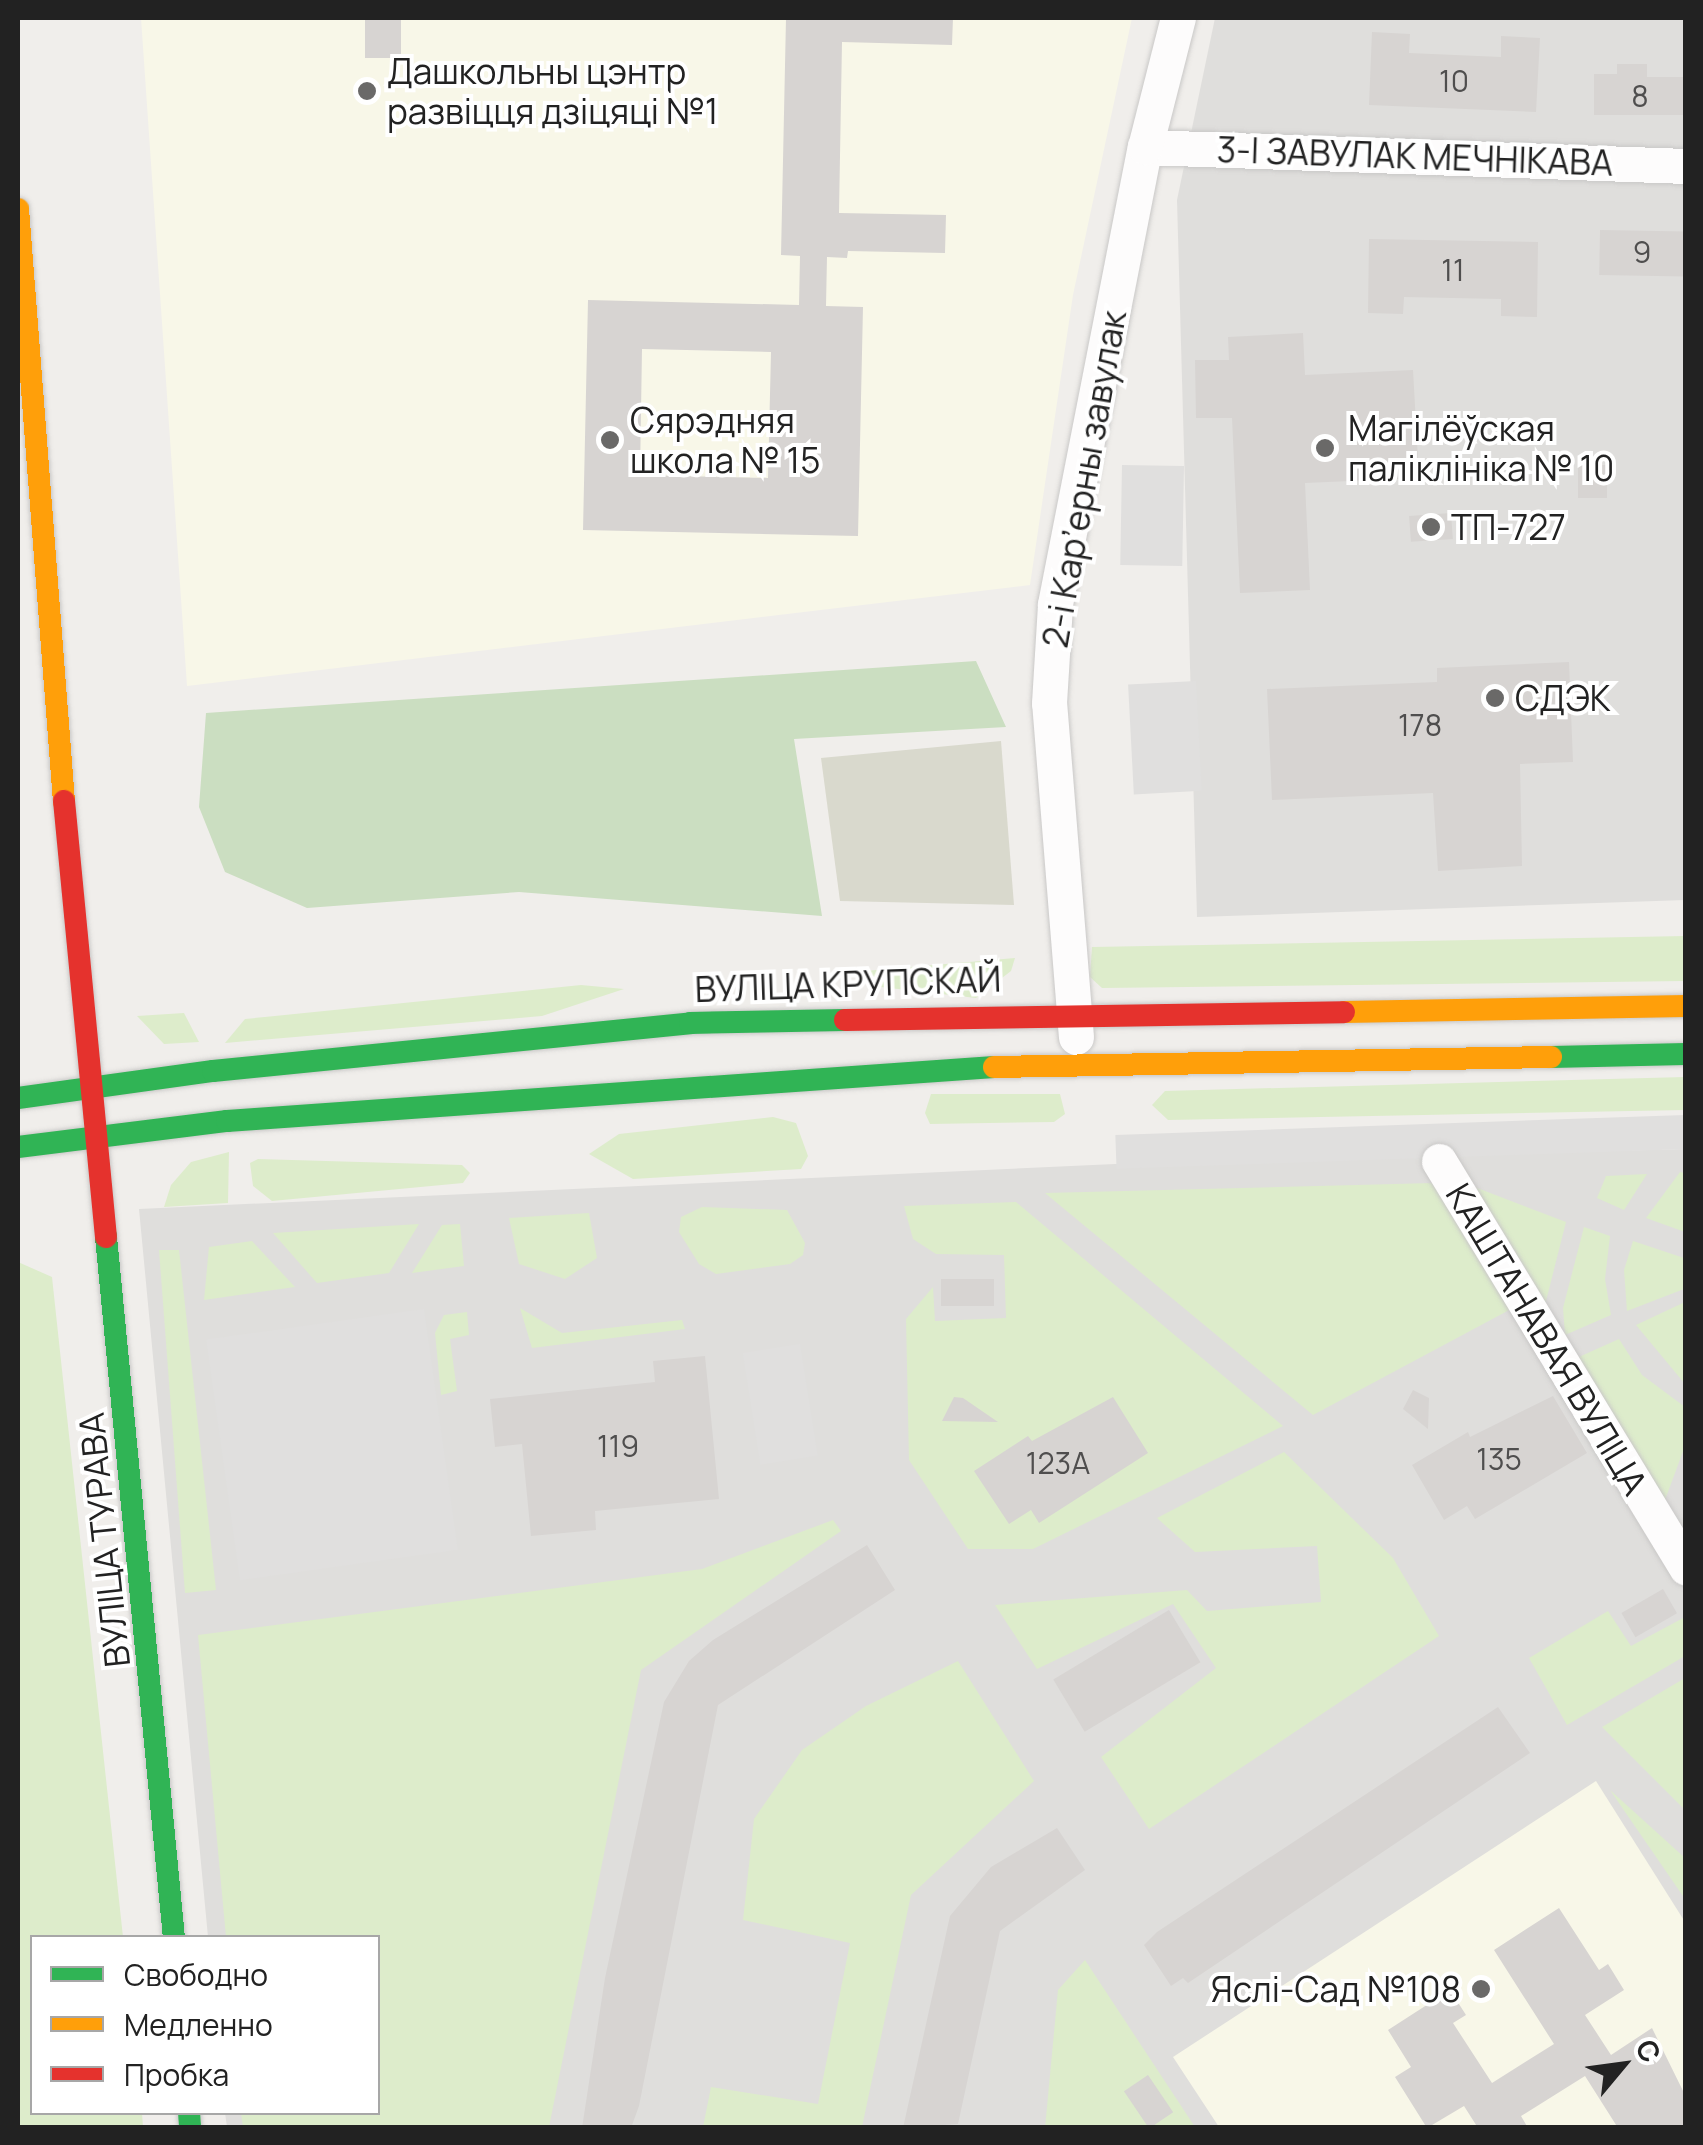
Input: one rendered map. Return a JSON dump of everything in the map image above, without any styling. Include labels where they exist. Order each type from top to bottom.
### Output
[{"type":"main road","name":"ВУЛІЦА ТУРАВА","points":[[18,209],[95,1135],[149,1621],[174,1935]]},
{"type":"main road","name":"ВУЛІЦА КРУПСКАЙ","points":[[18,1098],[92,1085],[690,1024],[1075,1012],[1686,1006]]},
{"type":"main road","points":[[18,1147],[95,1135],[742,1079],[1078,1067],[1686,1054]]},
{"type":"street","name":"2-і Карʼерны завулак","points":[[1078,1067],[1049,703],[1055,604],[1146,147],[1178,18]]},
{"type":"street","name":"3-І ЗАВУЛАК МЕЧНІКАВА","points":[[1146,147],[1686,166]]},
{"type":"street","name":"КАШТАНАВАЯ ВУЛІЦА","points":[[1439,1162],[1686,1568]]},
{"type":"shaded area","name":"Сярэдняя школа № 15","points":[[141,18],[1132,18],[1073,295],[1030,585],[187,686]]},
{"type":"shaded area","points":[[1215,18],[1685,18],[1685,900],[1197,917],[1177,200]]},
{"type":"shaded area","points":[[1122,465],[1184,466],[1182,566],[1120,565]]},
{"type":"shaded area","points":[[1196,681],[1202,791],[1134,794],[1128,685]]},
{"type":"shaded area","points":[[1001,741],[1014,905],[840,901],[821,758]]},
{"type":"shaded area","points":[[1685,1115],[1686,1149],[1117,1169],[1115,1135]]},
{"type":"shaded area","points":[[1685,1149],[1685,2127],[227,2127],[225,2115],[380,2115],[380,1935],[208,1935],[139,1209],[1115,1164]]},
{"type":"shaded area","points":[[424,1309],[458,1550],[240,1580],[206,1340]]},
{"type":"shaded area","points":[[800,1344],[818,1456],[760,1465],[743,1353]]},
{"type":"shaded area","name":"Яслі-Сад №108","points":[[1596,1781],[1685,1922],[1685,2127],[1219,2127],[1173,2057]]},
{"type":"green space","points":[[976,661],[1006,727],[794,739],[822,916],[519,892],[307,908],[225,872],[199,807],[206,713]]},
{"type":"green space","points":[[1685,936],[1685,981],[1102,988],[1090,977],[1092,947]]},
{"type":"green space","points":[[1015,958],[1011,971],[976,998],[881,987],[853,972]]},
{"type":"green space","points":[[581,985],[624,989],[542,1016],[225,1043],[245,1019]]},
{"type":"green space","points":[[184,1013],[199,1042],[164,1044],[137,1016]]},
{"type":"green space","points":[[1685,1077],[1685,1110],[1168,1120],[1152,1105],[1165,1091]]},
{"type":"green space","points":[[931,1094],[1060,1094],[1065,1114],[1054,1122],[930,1124],[925,1113]]},
{"type":"green space","points":[[773,1117],[796,1123],[808,1156],[801,1169],[633,1179],[589,1154],[619,1134]]},
{"type":"green space","points":[[229,1152],[228,1203],[164,1207],[171,1185],[191,1162]]},
{"type":"green space","points":[[258,1159],[462,1165],[470,1173],[463,1183],[272,1201],[253,1186],[250,1163]]},
{"type":"green space","points":[[1680,1172],[1685,1173],[1685,1232],[1646,1218]]},
{"type":"green space","points":[[1647,1174],[1624,1210],[1597,1198],[1606,1176]]},
{"type":"green space","points":[[1459,1181],[1566,1222],[1545,1305]]},
{"type":"green space","points":[[1433,1183],[1513,1308],[1313,1415],[1045,1193]]},
{"type":"green space","points":[[1016,1202],[1283,1426],[1033,1549],[968,1549],[909,1460],[906,1319],[933,1287],[935,1321],[1006,1318],[1004,1255],[936,1254],[913,1239],[904,1206]]},
{"type":"green space","points":[[702,1207],[787,1210],[805,1243],[803,1255],[790,1264],[716,1274],[699,1264],[679,1232],[681,1217]]},
{"type":"green space","points":[[589,1213],[597,1258],[565,1279],[519,1264],[509,1218]]},
{"type":"green space","points":[[419,1224],[389,1273],[317,1283],[273,1233]]},
{"type":"green space","points":[[460,1224],[464,1266],[412,1273],[442,1225]]},
{"type":"green space","points":[[1584,1227],[1610,1236],[1605,1279],[1611,1315],[1565,1335],[1563,1308]]},
{"type":"green space","points":[[252,1241],[295,1287],[204,1300],[209,1247]]},
{"type":"green space","points":[[1633,1241],[1684,1258],[1684,1289],[1627,1311],[1624,1270]]},
{"type":"green space","points":[[159,1250],[179,1250],[216,1590],[185,1593]]},
{"type":"green space","points":[[18,1262],[52,1277],[123,1935],[30,1935],[30,2115],[142,2115],[143,2127],[18,2127]]},
{"type":"green space","points":[[1685,1302],[1685,1384],[1636,1325]]},
{"type":"green space","points":[[520,1308],[562,1333],[682,1320],[685,1329],[532,1348]]},
{"type":"green space","points":[[467,1312],[469,1335],[450,1339],[457,1391],[441,1395],[435,1333],[444,1315]]},
{"type":"green space","points":[[1619,1339],[1642,1375],[1685,1407],[1685,1446],[1662,1508],[1570,1361]]},
{"type":"green space","points":[[1284,1452],[1393,1558],[1439,1636],[1149,1829],[1101,1757],[1216,1668],[1173,1604],[1037,1669],[995,1605],[1187,1590],[1207,1611],[1321,1602],[1317,1546],[1195,1552],[1157,1518]]},
{"type":"green space","points":[[833,1520],[841,1531],[641,1670],[549,2127],[243,2127],[241,2115],[380,2115],[380,1935],[226,1935],[198,1635],[702,1569]]},
{"type":"green space","points":[[1608,1611],[1631,1646],[1685,1617],[1685,1656],[1567,1725],[1529,1658]]},
{"type":"green space","points":[[958,1661],[1034,1781],[911,1895],[862,2127],[703,2127],[711,2087],[818,2104],[850,1943],[743,1920],[754,1819],[802,1750],[866,1706]]},
{"type":"green space","points":[[1685,1678],[1685,1810],[1602,1727]]},
{"type":"green space","points":[[1610,1790],[1685,1858],[1685,1899]]},
{"type":"green space","points":[[1085,1960],[1195,2127],[1045,2128],[1058,1990]]},
{"type":"building","points":[[365,18],[401,18],[401,58],[365,58]]},
{"type":"building","points":[[786,18],[953,18],[952,45],[842,42],[839,213],[946,215],[945,253],[848,251],[847,258],[827,257],[826,306],[863,307],[858,536],[583,530],[588,300],[799,305],[800,256],[781,255]],"holes":[[[642,349],[771,352],[768,478],[640,475]]]},
{"type":"building","points":[[1372,32],[1410,34],[1409,53],[1501,57],[1501,36],[1540,38],[1536,112],[1369,105]]},
{"type":"building","points":[[1617,64],[1647,64],[1647,77],[1686,77],[1686,115],[1594,115],[1594,74],[1617,74]]},
{"type":"building","points":[[1600,230],[1686,232],[1685,276],[1599,275]]},
{"type":"building","points":[[1369,239],[1538,242],[1537,317],[1501,316],[1501,299],[1404,297],[1403,314],[1368,313]]},
{"type":"building","name":"Магілёўская паліклініка № 10","points":[[1303,333],[1305,375],[1413,370],[1419,478],[1305,483],[1310,590],[1240,593],[1232,418],[1196,418],[1195,360],[1229,360],[1228,337]]},
{"type":"building","points":[[1578,465],[1607,465],[1607,498],[1578,498]]},
{"type":"building","name":"ТП-727","points":[[1451,513],[1453,539],[1411,542],[1409,516]]},
{"type":"building","points":[[1569,662],[1573,762],[1520,764],[1522,866],[1438,871],[1433,793],[1272,800],[1267,689],[1437,682],[1437,668]]},
{"type":"building","points":[[941,1279],[994,1279],[994,1306],[941,1306]]},
{"type":"building","points":[[705,1356],[719,1499],[595,1511],[596,1530],[531,1536],[522,1444],[495,1447],[490,1399],[655,1382],[653,1361]]},
{"type":"building","points":[[1413,1390],[1429,1398],[1428,1429],[1403,1409]]},
{"type":"building","points":[[1553,1396],[1587,1453],[1475,1519],[1467,1506],[1444,1520],[1412,1465],[1468,1432],[1470,1437]]},
{"type":"building","points":[[954,1397],[963,1398],[998,1422],[942,1421]]},
{"type":"building","points":[[1113,1397],[1148,1453],[1039,1523],[1031,1510],[1009,1524],[974,1471],[1028,1436],[1032,1441]]},
{"type":"building","points":[[867,1545],[895,1590],[718,1705],[639,2106],[631,2128],[582,2128],[605,1978],[664,1702],[689,1661],[713,1640]]},
{"type":"building","points":[[1663,1589],[1677,1613],[1635,1637],[1621,1613]]},
{"type":"building","points":[[1169,1610],[1200,1662],[1085,1732],[1053,1680]]},
{"type":"building","points":[[1498,1707],[1530,1753],[1188,1983],[1183,1978],[1171,1986],[1144,1945],[1157,1932]]},
{"type":"building","points":[[1057,1828],[1085,1870],[1000,1931],[958,2124],[903,2128],[950,1916],[991,1867]]},
{"type":"building","points":[[1559,1908],[1599,1970],[1608,1964],[1624,1990],[1585,2015],[1611,2055],[1652,2028],[1686,2097],[1686,2128],[1618,2128],[1585,2076],[1521,2116],[1528,2128],[1478,2128],[1464,2106],[1427,2128],[1395,2077],[1411,2067],[1388,2030],[1450,1990],[1466,2015],[1453,2023],[1492,2083],[1554,2044],[1494,1950]]},
{"type":"building","points":[[1148,2075],[1173,2112],[1149,2128],[1124,2091]]},
{"type":"traffic: fast","points":[[18,1098],[213,1071],[690,1023],[845,1020]]},
{"type":"traffic: fast","points":[[1551,1057],[1686,1054]]},
{"type":"traffic: fast","points":[[18,1147],[227,1121],[994,1067]]},
{"type":"traffic: fast","points":[[106,1237],[174,1935]]},
{"type":"traffic: fast","points":[[189,2115],[190,2128]]},
{"type":"traffic: slow","points":[[18,209],[64,801]]},
{"type":"traffic: slow","points":[[1344,1012],[1686,1006]]},
{"type":"traffic: slow","points":[[994,1067],[1551,1057]]},
{"type":"traffic: jam","points":[[64,801],[106,1237]]},
{"type":"traffic: jam","points":[[845,1020],[1344,1012]]},
{"type":"place","name":"Дашкольны цэнтр развіцця дзіцяці №1","points":[[367,91]]},
{"type":"place","name":"Сярэдняя школа № 15","points":[[610,440]]},
{"type":"place","name":"Магілёўская паліклініка № 10","points":[[1325,448]]},
{"type":"place","name":"ТП-727","points":[[1431,527]]},
{"type":"place","name":"СДЭК","points":[[1495,698]]},
{"type":"place","name":"Яслі-Сад №108","points":[[1481,1989]]}]
